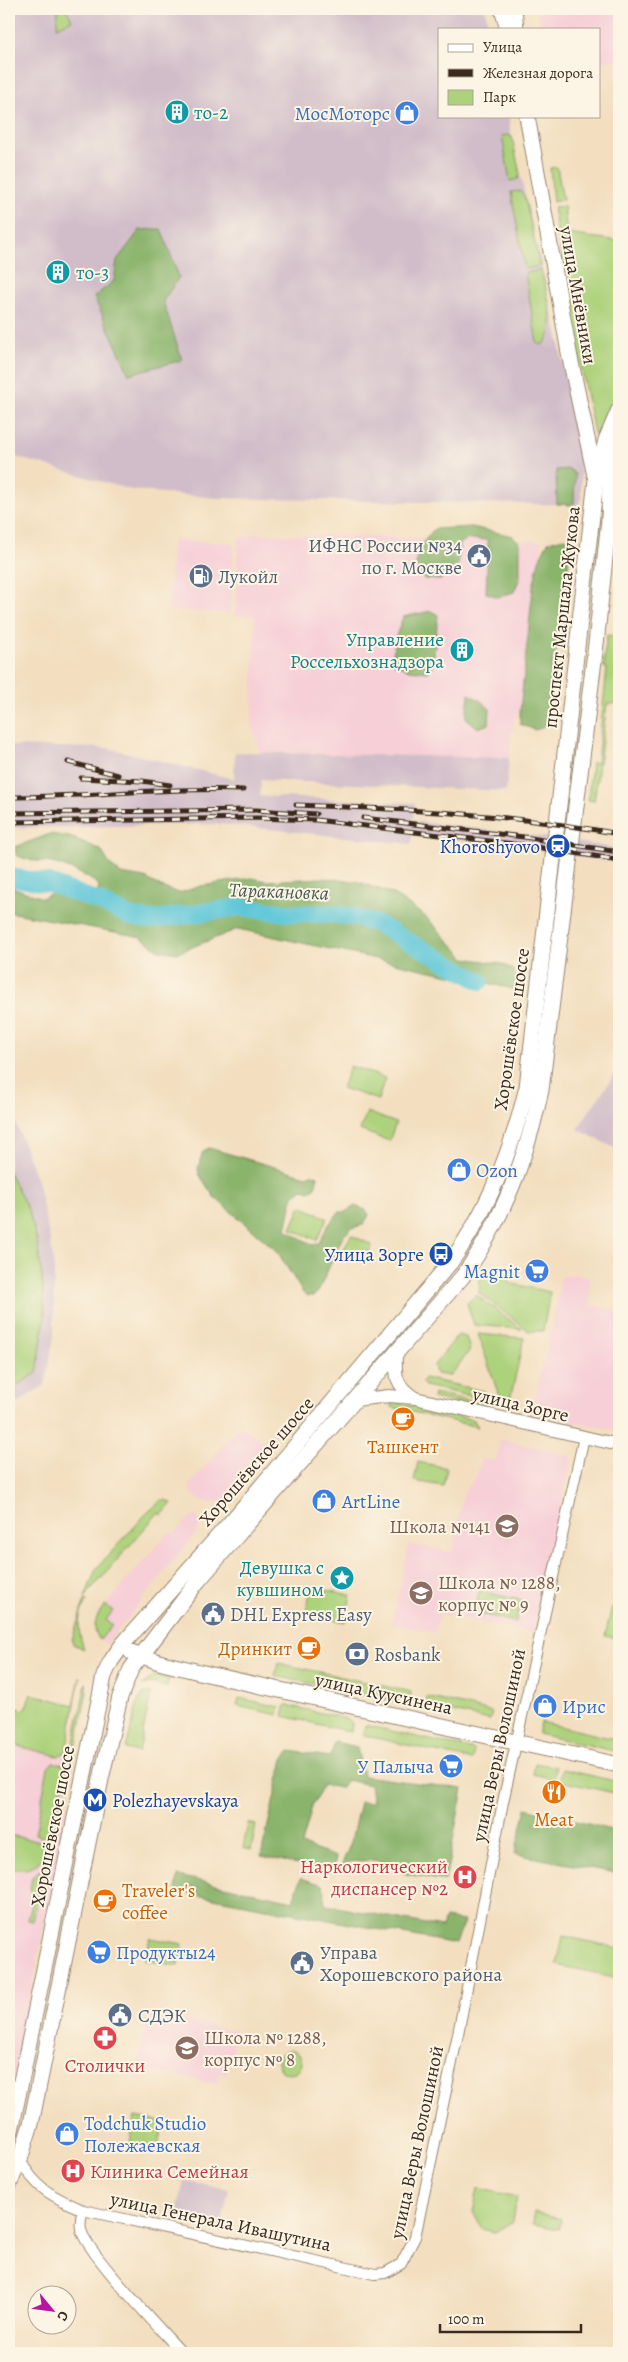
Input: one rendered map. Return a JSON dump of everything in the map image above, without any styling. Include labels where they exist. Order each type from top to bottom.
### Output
[{"type":"main road","points":[[502,9],[509,28]]},
{"type":"main road","points":[[507,9],[509,28]]},
{"type":"main road","points":[[514,9],[516,28]]},
{"type":"main road","name":"улица Мнёвники","points":[[527,118],[583,428],[608,479]]},
{"type":"main road","name":"проспект Маршала Жукова","points":[[573,834],[609,519],[608,479],[601,459],[610,429],[619,410]]},
{"type":"main road","points":[[583,428],[588,436],[597,441],[601,440],[610,429]]},
{"type":"main road","points":[[583,428],[601,459]]},
{"type":"main road","name":"проспект Маршала Жукова","points":[[556,831],[608,479],[619,443]]},
{"type":"main road","name":"Хорошёвское шоссе","points":[[10,2133],[86,1756],[104,1676],[112,1658],[419,1302],[457,1254],[476,1222],[507,1158],[526,1087],[556,831]]},
{"type":"main road","name":"Хорошёвское шоссе","points":[[9,2185],[20,2159],[31,2124],[103,1770],[122,1689],[131,1669],[141,1655],[241,1531],[463,1276],[482,1248],[515,1181],[527,1148],[541,1090],[573,834]]},
{"type":"main road","points":[[141,1655],[135,1649],[133,1639],[143,1622]]},
{"type":"main road","name":"улица Куусинена","points":[[112,1658],[122,1651],[141,1655],[162,1663],[619,1765]]},
{"type":"street","points":[[609,519],[615,499],[619,494]]},
{"type":"street","points":[[396,1354],[396,1375],[399,1384],[415,1398]]},
{"type":"street","name":"улица Зорге","points":[[356,1400],[389,1396],[415,1398],[619,1445]]},
{"type":"street","name":"улица Веры Волошиной","points":[[401,2264],[414,2240],[430,2171],[516,1743],[584,1438]]},
{"type":"street","points":[[10,2133],[24,2133],[31,2124]]},
{"type":"street","name":"улица Генерала Ивашутина","points":[[10,2133],[20,2159],[38,2186],[51,2196],[83,2210],[370,2273],[385,2273],[401,2264]]},
{"type":"street","points":[[83,2210],[80,2230],[84,2239],[108,2271],[182,2353]]},
{"type":"shaded area","points":[[9,9],[485,9],[489,28],[438,28],[438,118],[509,118],[510,130],[559,342],[576,437],[581,473],[581,499],[578,505],[217,498],[131,490],[9,455]]},
{"type":"shaded area","points":[[537,9],[619,9],[619,59],[600,62],[600,28],[541,28]]},
{"type":"shaded area","points":[[255,534],[542,541],[524,695],[513,724],[509,758],[260,752],[252,723],[255,616],[235,615],[238,538]]},
{"type":"shaded area","name":"Лукойл","points":[[172,540],[234,543],[230,613],[169,610]]},
{"type":"shaded area","points":[[9,746],[108,748],[234,779],[235,752],[509,758],[506,791],[261,780],[260,796],[415,803],[413,821],[560,839],[619,849],[619,863],[523,848],[412,835],[412,844],[221,824],[9,828]]},
{"type":"shaded area","points":[[619,1068],[619,1150],[577,1129]]},
{"type":"shaded area","points":[[9,1104],[38,1184],[51,1245],[54,1267],[54,1337],[45,1385],[9,1408]]},
{"type":"shaded area","points":[[574,1274],[591,1277],[590,1305],[619,1311],[619,1431],[534,1413],[538,1400],[535,1399],[560,1290],[558,1286],[561,1277]]},
{"type":"shaded area","points":[[242,1427],[263,1442],[265,1449],[262,1457],[228,1498],[211,1503],[199,1500],[190,1491],[191,1483],[236,1430]]},
{"type":"shaded area","name":"Школа №141","points":[[500,1439],[572,1456],[533,1633],[440,1614],[435,1633],[392,1623],[409,1544],[452,1552],[464,1491],[475,1478],[482,1459],[496,1461]]},
{"type":"shaded area","points":[[196,1516],[202,1522],[197,1531],[107,1644],[100,1640],[96,1636],[95,1626],[102,1609],[167,1534],[175,1533],[190,1517]]},
{"type":"shaded area","points":[[9,1739],[50,1750],[76,1747],[57,1859],[13,2084],[9,2091]]},
{"type":"shaded area","name":"Школа № 1288, корпус № 8","points":[[148,2013],[236,2031],[227,2075],[219,2073],[217,2084],[143,2069],[140,2080],[135,2079]]},
{"type":"shaded area","points":[[184,2180],[229,2189],[221,2227],[176,2217]]},
{"type":"green space","points":[[58,9],[66,9],[72,20],[57,27]]},
{"type":"green space","points":[[508,135],[512,137],[520,174],[518,179],[510,181],[502,136]]},
{"type":"green space","points":[[557,167],[563,200],[553,202],[550,168]]},
{"type":"green space","points":[[520,191],[524,195],[540,266],[525,269],[511,192]]},
{"type":"green space","points":[[564,206],[567,234],[619,241],[619,393],[598,435],[594,433],[588,405],[553,207]]},
{"type":"green space","points":[[161,229],[179,277],[163,301],[182,360],[129,374],[94,297],[114,281],[117,260],[140,230]]},
{"type":"green space","points":[[541,270],[551,321],[548,339],[542,345],[537,343],[525,273]]},
{"type":"green space","points":[[569,469],[575,474],[574,503],[570,505],[557,504],[556,470]]},
{"type":"green space","points":[[472,527],[513,536],[520,543],[520,578],[514,592],[498,597],[486,593],[488,540],[467,539],[460,544],[458,565],[444,573],[441,580],[424,579],[416,568],[418,549],[434,529]]},
{"type":"green space","points":[[563,538],[571,540],[559,646],[553,656],[545,727],[535,730],[520,724],[533,587],[539,560],[548,542]]},
{"type":"green space","points":[[431,611],[438,615],[433,665],[428,672],[409,670],[392,662],[395,639],[403,617]]},
{"type":"green space","points":[[607,635],[614,636],[619,670],[619,703],[607,704],[594,801],[588,800],[592,762],[597,763],[607,669],[603,666]]},
{"type":"green space","points":[[469,694],[490,709],[489,724],[478,728],[466,718]]},
{"type":"green space","points":[[50,834],[66,836],[101,850],[110,865],[121,874],[145,878],[161,887],[179,893],[201,886],[252,878],[267,881],[321,878],[356,881],[393,894],[427,918],[465,958],[503,964],[513,970],[517,979],[518,990],[238,929],[177,953],[159,950],[141,937],[9,912],[9,886],[42,898],[56,891],[83,904],[90,904],[98,892],[99,885],[76,871],[57,864],[29,860],[16,855],[15,847]]},
{"type":"green space","points":[[350,1066],[385,1078],[378,1100],[342,1088]]},
{"type":"green space","points":[[367,1112],[396,1123],[389,1141],[360,1130]]},
{"type":"green space","points":[[209,1148],[306,1176],[312,1174],[318,1176],[315,1188],[309,1191],[303,1189],[293,1196],[286,1230],[313,1245],[319,1243],[327,1227],[339,1212],[345,1212],[355,1206],[366,1210],[369,1215],[363,1225],[352,1228],[343,1236],[318,1292],[314,1296],[308,1296],[303,1293],[277,1251],[214,1197],[199,1174],[198,1168],[203,1151]]},
{"type":"green space","points":[[9,1172],[29,1212],[37,1241],[45,1316],[37,1373],[9,1390]]},
{"type":"green space","points":[[301,1206],[327,1218],[317,1240],[291,1229]]},
{"type":"green space","points":[[351,1235],[372,1245],[365,1261],[343,1251]]},
{"type":"green space","points":[[487,1270],[510,1275],[509,1283],[550,1292],[543,1331],[529,1331],[479,1293],[480,1279]]},
{"type":"green space","points":[[476,1295],[522,1329],[474,1325],[467,1303]]},
{"type":"green space","points":[[478,1334],[524,1338],[510,1400],[499,1396]]},
{"type":"green space","points":[[458,1335],[466,1337],[470,1350],[450,1376],[436,1374],[434,1365]]},
{"type":"green space","points":[[424,1378],[483,1391],[488,1400],[425,1386],[422,1383]]},
{"type":"green space","points":[[434,1393],[490,1405],[489,1409],[433,1398]]},
{"type":"green space","points":[[392,1401],[474,1420],[478,1427],[391,1407]]},
{"type":"green space","points":[[418,1462],[447,1468],[443,1486],[414,1481]]},
{"type":"green space","points":[[163,1499],[172,1503],[162,1515],[158,1513],[85,1597],[96,1569],[146,1514]]},
{"type":"green space","points":[[311,1587],[351,1595],[345,1622],[306,1614]]},
{"type":"green space","points":[[479,1591],[521,1600],[516,1622],[475,1613]]},
{"type":"green space","points":[[85,1599],[87,1601],[81,1613],[79,1625],[84,1649],[73,1644],[72,1640]]},
{"type":"green space","points":[[105,1605],[113,1611],[106,1620],[112,1625],[100,1640],[95,1631],[95,1626],[97,1617]]},
{"type":"green space","points":[[612,1607],[619,1609],[619,1639],[605,1636]]},
{"type":"green space","points":[[278,1663],[411,1692],[410,1700],[405,1703],[275,1676]]},
{"type":"green space","points":[[154,1676],[169,1679],[167,1687],[150,1683],[142,1685]]},
{"type":"green space","points":[[80,1677],[66,1752],[58,1756],[9,1744],[10,1707],[25,1710],[31,1694],[74,1705]]},
{"type":"green space","points":[[86,1683],[87,1691],[76,1747],[72,1752]]},
{"type":"green space","points":[[144,1693],[151,1694],[139,1752],[126,1749],[138,1701]]},
{"type":"green space","points":[[427,1697],[492,1712],[490,1720],[425,1706]]},
{"type":"green space","points":[[239,1698],[280,1707],[278,1715],[237,1706]]},
{"type":"green space","points":[[286,1705],[348,1719],[352,1723],[351,1732],[283,1716]]},
{"type":"green space","points":[[541,1722],[619,1740],[619,1752],[538,1734]]},
{"type":"green space","points":[[365,1725],[474,1750],[472,1760],[363,1735]]},
{"type":"green space","points":[[335,1742],[357,1747],[363,1776],[463,1789],[445,1881],[406,1874],[375,1860],[348,1862],[343,1872],[343,1861],[350,1845],[360,1802],[373,1803],[370,1785],[347,1780],[341,1788],[323,1785],[312,1806],[302,1845],[336,1857],[334,1872],[261,1856],[283,1759],[290,1751],[330,1757]]},
{"type":"green space","points":[[53,1762],[64,1765],[66,1771],[52,1839],[35,1835],[48,1768]]},
{"type":"green space","points":[[535,1763],[556,1767],[554,1779],[533,1774]]},
{"type":"green space","points":[[562,1769],[619,1782],[619,1794],[560,1781]]},
{"type":"green space","points":[[526,1808],[619,1832],[619,1868],[616,1873],[515,1854]]},
{"type":"green space","points":[[248,1823],[256,1825],[251,1850],[243,1848]]},
{"type":"green space","points":[[9,1835],[51,1844],[39,1862],[29,1868],[9,1868]]},
{"type":"green space","points":[[45,1866],[33,1921],[28,1920],[34,1896],[30,1889],[32,1877]]},
{"type":"green space","points":[[178,1876],[293,1901],[301,1878],[323,1885],[326,1905],[442,1927],[445,1918],[464,1921],[456,1944],[176,1891]]},
{"type":"green space","points":[[563,1936],[619,1948],[619,1978],[557,1965]]},
{"type":"green space","points":[[150,1938],[183,1944],[178,1966],[145,1960]]},
{"type":"green space","points":[[290,2050],[299,2053],[302,2062],[299,2071],[290,2074],[281,2071],[278,2062],[281,2053]]},
{"type":"green space","points":[[135,2117],[163,2122],[157,2153],[129,2147]]},
{"type":"green space","points":[[478,2188],[517,2197],[513,2221],[495,2232],[482,2229],[473,2212]]},
{"type":"green space","points":[[534,2212],[561,2218],[559,2229],[532,2224]]},
{"type":"green space","points":[[613,2225],[619,2226],[619,2246],[609,2244]]},
{"type":"waterway","name":"Таракановка","points":[[9,877],[49,883],[100,902],[131,917],[150,920],[240,907],[287,913],[333,914],[355,917],[377,924],[480,981]]},
{"type":"railway","points":[[68,762],[118,775]]},
{"type":"railway","points":[[81,778],[142,781],[170,785]]},
{"type":"railway","points":[[9,797],[214,789],[243,790]]},
{"type":"railway","points":[[296,805],[499,817],[619,834]]},
{"type":"railway","points":[[9,813],[256,810],[316,814]]},
{"type":"railway","points":[[9,822],[257,818],[316,820],[523,845],[619,860]]},
{"type":"railway","points":[[363,818],[524,837],[619,852]]},
{"type":"place","name":"то-2","points":[[177,112]]},
{"type":"place","name":"МосМоторс","points":[[407,113]]},
{"type":"place","name":"то-3","points":[[58,272]]},
{"type":"place","name":"ИФНС России №34 по г. Москве","points":[[479,556]]},
{"type":"place","name":"Лукойл","points":[[201,576]]},
{"type":"place","name":"Управление Россельхознадзора","points":[[462,650]]},
{"type":"place","name":"Khoroshyovo","points":[[558,846]]},
{"type":"place","name":"Ozon","points":[[459,1170]]},
{"type":"place","name":"Улица Зорге","points":[[441,1254]]},
{"type":"place","name":"Magnit","points":[[537,1271]]},
{"type":"place","name":"Ташкент","points":[[403,1419]]},
{"type":"place","name":"ArtLine","points":[[324,1501]]},
{"type":"place","name":"Школа №141","points":[[507,1526]]},
{"type":"place","name":"Девушка с кувшином","points":[[342,1578]]},
{"type":"place","name":"Школа № 1288, корпус № 9","points":[[421,1593]]},
{"type":"place","name":"DHL Express Easy","points":[[213,1614]]},
{"type":"place","name":"Дринкит","points":[[309,1648]]},
{"type":"place","name":"Rosbank","points":[[357,1654]]},
{"type":"place","name":"Ирис","points":[[545,1706]]},
{"type":"place","name":"У Палыча","points":[[451,1766]]},
{"type":"place","name":"Meat","points":[[554,1792]]},
{"type":"place","name":"Polezhayevskaya","points":[[95,1800]]},
{"type":"place","name":"Наркологический диспансер №2","points":[[465,1877]]},
{"type":"place","name":"Traveler's coffee","points":[[105,1901]]},
{"type":"place","name":"Продукты24","points":[[99,1952]]},
{"type":"place","name":"Управа Хорошевского района","points":[[302,1963]]},
{"type":"place","name":"СДЭК","points":[[120,2015]]},
{"type":"place","name":"Столички","points":[[105,2038]]},
{"type":"place","name":"Школа № 1288, корпус № 8","points":[[187,2048]]},
{"type":"place","name":"Todchuk Studio Полежаевская","points":[[67,2134]]},
{"type":"place","name":"Клиника Семейная","points":[[73,2171]]}]
